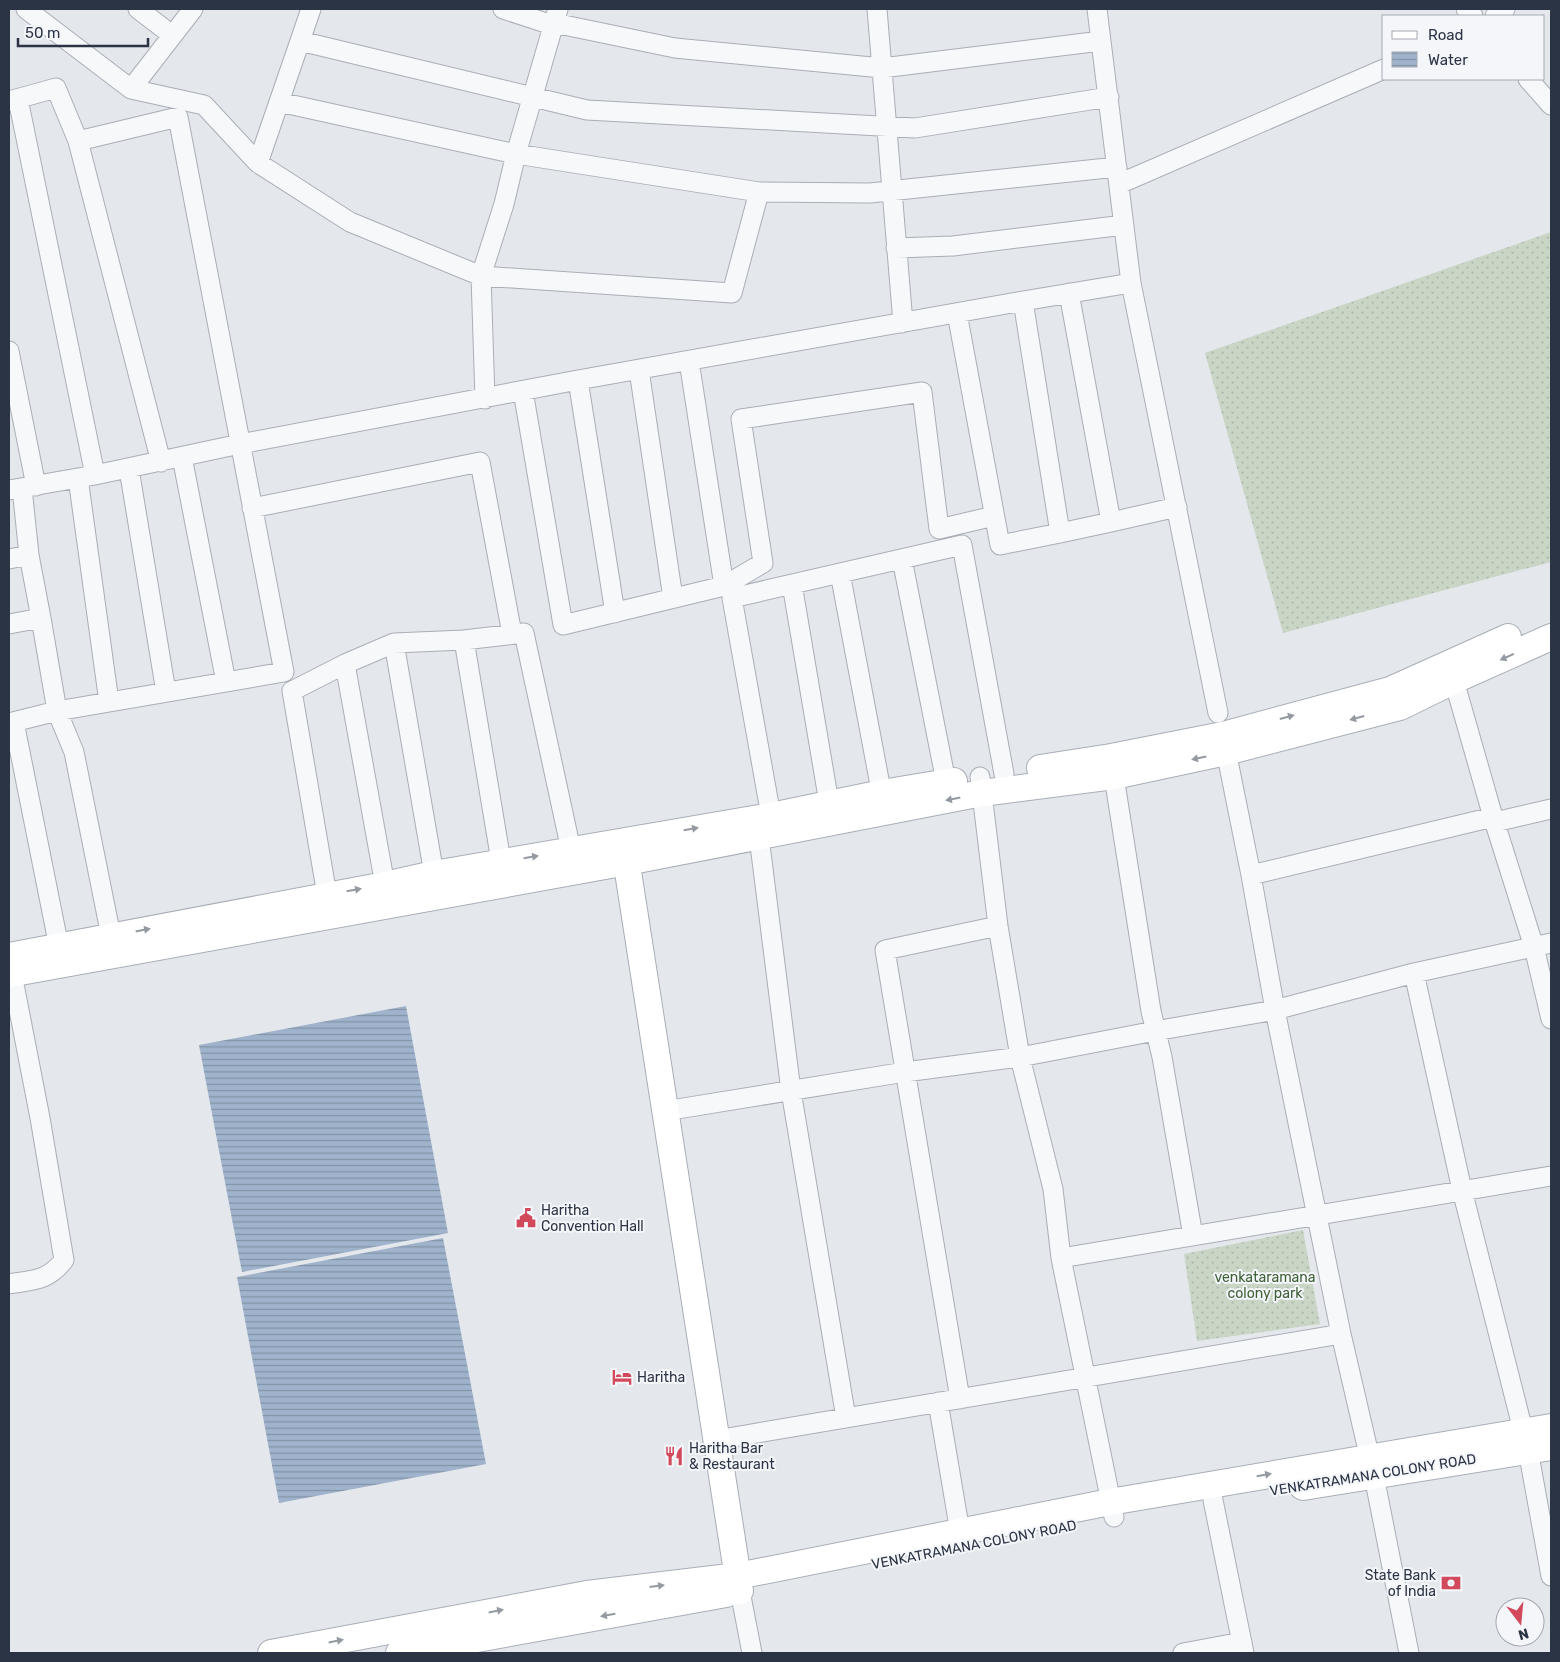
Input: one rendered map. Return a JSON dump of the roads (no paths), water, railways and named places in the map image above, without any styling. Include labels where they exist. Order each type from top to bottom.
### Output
[{"type":"street","points":[[26,9],[132,89],[204,105],[258,163],[350,222],[481,276],[732,293],[760,192]]},
{"type":"street","points":[[138,9],[172,35]]},
{"type":"street","points":[[132,89],[193,9]]},
{"type":"street","points":[[258,163],[311,9]]},
{"type":"street","points":[[503,9],[546,23],[556,16]]},
{"type":"street","points":[[877,9],[903,323]]},
{"type":"street","points":[[1098,9],[1132,283],[1251,875],[1275,1010],[1342,1334],[1372,1466],[1409,1653]]},
{"type":"street","points":[[556,16],[675,48],[882,68],[1102,41]]},
{"type":"street","points":[[485,399],[481,276],[504,204],[516,154],[556,16]]},
{"type":"street","points":[[300,41],[587,110],[915,128],[1109,97]]},
{"type":"street","points":[[279,102],[516,154],[760,192],[870,193],[1118,176],[1382,70]]},
{"type":"street","points":[[1529,80],[1551,105]]},
{"type":"street","points":[[109,702],[87,477],[13,100],[56,88],[78,141],[161,462]]},
{"type":"street","points":[[59,947],[12,722],[57,711],[284,672],[178,117],[78,141]]},
{"type":"street","points":[[896,248],[953,246],[1124,225]]},
{"type":"street","points":[[22,488],[129,469],[240,444],[578,380],[1132,283]]},
{"type":"street","points":[[1069,293],[1110,522]]},
{"type":"street","points":[[1023,301],[1060,533]]},
{"type":"street","points":[[957,313],[1000,545],[1177,507]]},
{"type":"street","points":[[9,351],[29,555],[42,618],[57,711],[74,752],[112,936]]},
{"type":"street","points":[[689,361],[724,586]]},
{"type":"street","points":[[638,370],[672,598]]},
{"type":"street","points":[[578,380],[615,612]]},
{"type":"street","points":[[523,391],[563,626],[724,586],[762,563],[741,418],[922,392],[940,529],[994,516]]},
{"type":"street","points":[[182,457],[226,682]]},
{"type":"street","points":[[252,508],[480,462],[512,634]]},
{"type":"street","points":[[129,469],[166,692]]},
{"type":"street","points":[[846,1418],[791,1091],[765,826],[732,598],[962,546],[989,782],[998,926],[1020,1057],[1053,1189],[1061,1258],[1112,1509]]},
{"type":"street","points":[[9,559],[29,555]]},
{"type":"street","points":[[902,559],[946,782]]},
{"type":"street","points":[[840,573],[884,802]]},
{"type":"street","points":[[792,584],[829,803]]},
{"type":"street","points":[[9,624],[42,618]]},
{"type":"street","points":[[10,968],[989,782],[1112,766],[1223,733],[1256,735],[1327,716],[1400,707],[1452,671],[1551,619]]},
{"type":"street","points":[[327,895],[292,691],[345,664],[394,643],[464,640],[524,633],[571,850]]},
{"type":"street","points":[[1452,671],[1551,637]]},
{"type":"street","points":[[464,640],[501,862]]},
{"type":"street","points":[[394,643],[434,874]]},
{"type":"street","points":[[345,664],[385,885]]},
{"type":"street","points":[[1452,671],[1494,819],[1542,945],[1551,1019]]},
{"type":"street","points":[[1112,766],[1140,950],[1155,1031],[1162,1057],[1193,1236]]},
{"type":"street","points":[[765,826],[829,803],[884,802],[946,782],[989,782]]},
{"type":"street","points":[[1251,875],[1494,819],[1551,809]]},
{"type":"street","points":[[10,968],[59,947],[434,874],[571,850],[625,851]]},
{"type":"street","points":[[625,851],[716,1440],[752,1653]]},
{"type":"street","points":[[960,1399],[885,950],[998,926]]},
{"type":"street","points":[[665,1111],[905,1072],[1020,1057],[1275,1010],[1414,973],[1542,945]]},
{"type":"street","points":[[9,1284],[38,1279],[55,1272],[64,1260],[40,1118],[10,968]]},
{"type":"street","points":[[1414,973],[1462,1190],[1534,1442],[1551,1576]]},
{"type":"street","points":[[1061,1258],[1551,1176]]},
{"type":"street","points":[[716,1440],[1342,1334]]},
{"type":"street","points":[[938,1402],[960,1532]]},
{"type":"street","name":"VENKATRAMANA COLONY ROAD","points":[[399,1653],[1112,1509],[1213,1500],[1372,1466],[1534,1442],[1551,1427]]},
{"type":"street","points":[[271,1653],[587,1594],[739,1584],[960,1532],[1372,1466]]},
{"type":"street","points":[[1183,1653],[1243,1648],[1213,1500]]},
{"type":"water","points":[[406,1006],[448,1233],[242,1272],[199,1045]]},
{"type":"water","points":[[443,1238],[486,1464],[279,1503],[237,1277]]},
{"type":"place","name":"Haritha Convention Hall","points":[[526,1218]]},
{"type":"place","name":"Haritha","points":[[622,1377]]},
{"type":"place","name":"Haritha Bar & Restaurant","points":[[674,1456]]},
{"type":"place","name":"State Bank of India","points":[[1451,1583]]},
{"type":"park label","name":"venkataramana colony park","points":[[1265,1286]]}]
